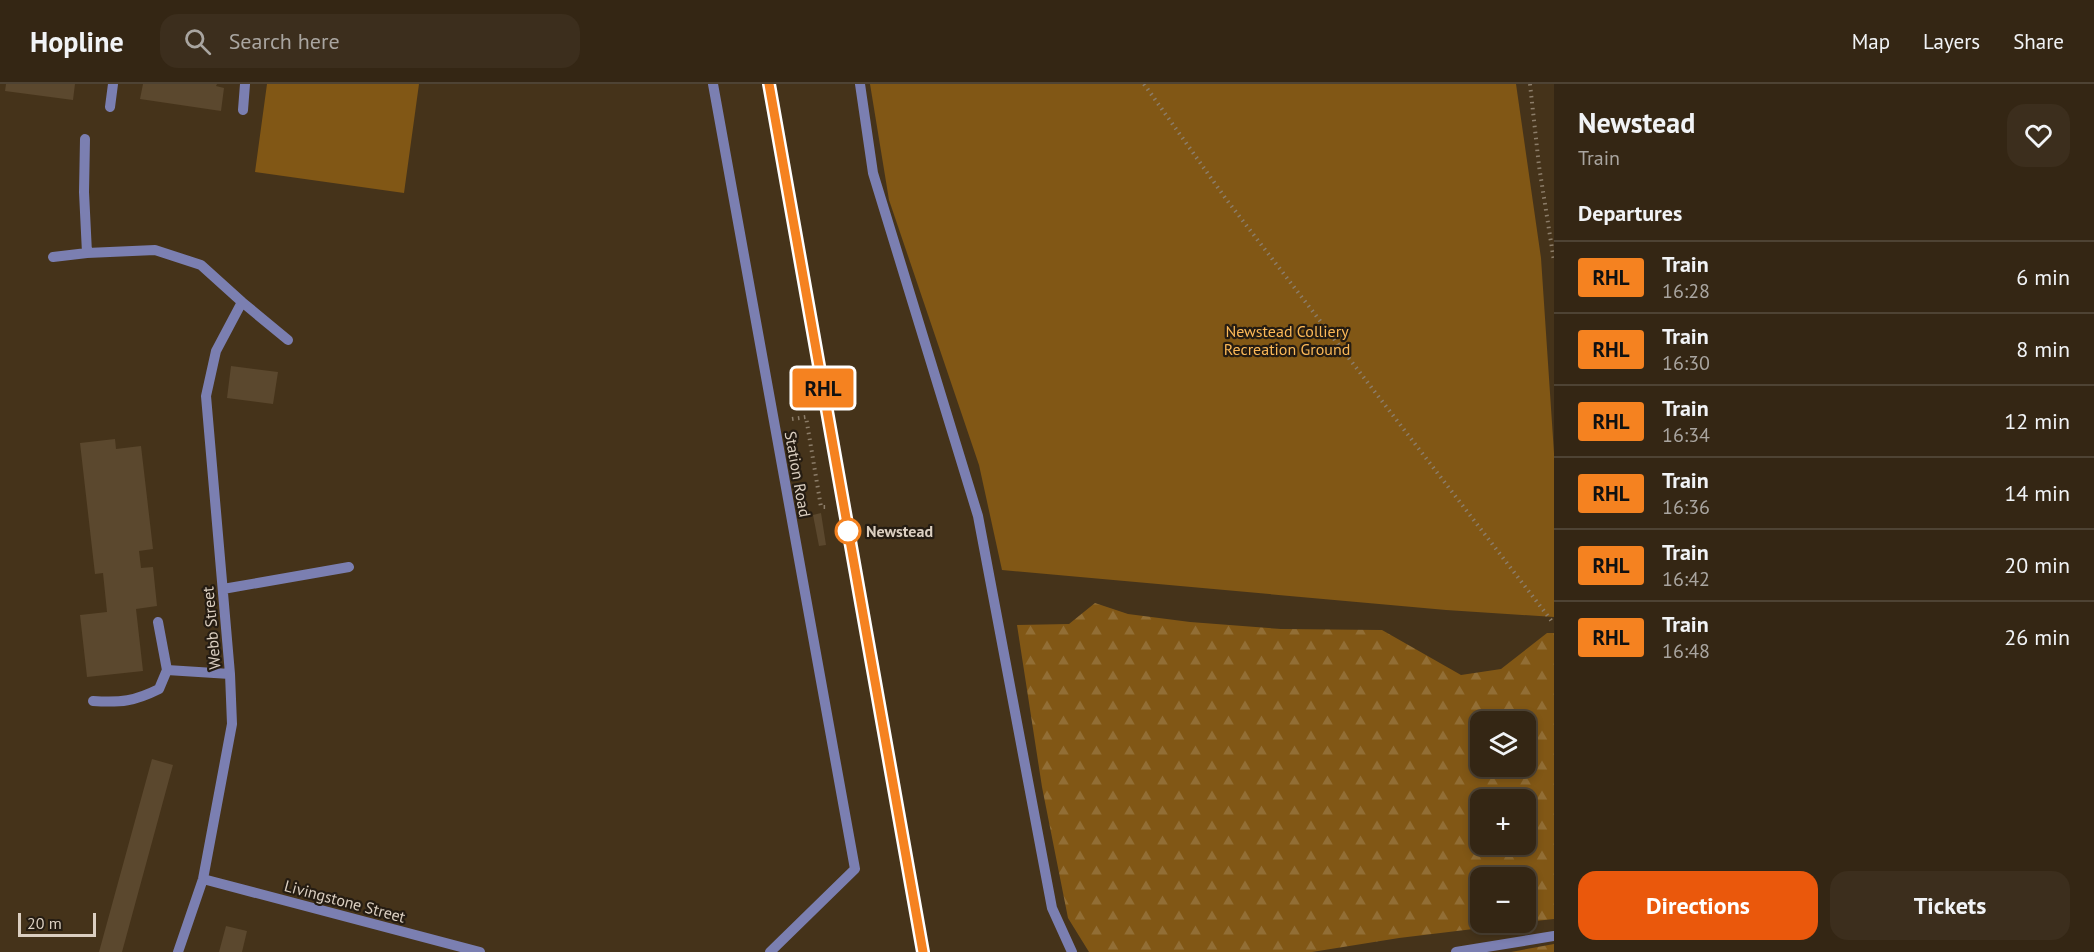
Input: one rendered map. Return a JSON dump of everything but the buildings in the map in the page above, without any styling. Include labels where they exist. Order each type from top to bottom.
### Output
[{"type":"street","points":[[110,107],[113,84]]},
{"type":"street","points":[[243,111],[245,84]]},
{"type":"street","name":"Station Road","points":[[712,84],[855,868],[770,952]]},
{"type":"street","points":[[860,84],[873,173],[978,516],[1052,908],[1072,952]]},
{"type":"street","points":[[85,139],[84,192],[87,253]]},
{"type":"street","points":[[53,257],[155,250],[201,265],[288,339]]},
{"type":"street","name":"Webb Street","points":[[178,952],[203,879],[232,724],[230,674],[206,396],[216,351],[242,302]]},
{"type":"street","points":[[223,589],[349,567]]},
{"type":"street","points":[[93,701],[116,703],[138,699],[159,689],[167,670],[158,622]]},
{"type":"street","points":[[167,670],[230,674]]},
{"type":"street","name":"Livingstone Street","points":[[203,879],[480,952]]},
{"type":"street","points":[[1456,952],[1554,936]]},
{"type":"path","points":[[1144,84],[1226,199],[1554,624]]},
{"type":"path","points":[[1530,84],[1539,166],[1554,261]]},
{"type":"path","points":[[774,422],[806,417],[821,507],[826,507]]},
{"type":"green space","points":[[267,84],[419,84],[404,193],[255,172]]},
{"type":"green space","name":"Newstead Colliery Recreation Ground","points":[[870,84],[1516,84],[1541,258],[1554,453],[1554,617],[1446,610],[1002,570],[979,465],[889,200]]},
{"type":"green space","points":[[1095,603],[1128,614],[1190,622],[1281,629],[1382,630],[1461,675],[1501,669],[1547,633],[1554,633],[1554,919],[1536,921],[1536,867],[1470,867],[1470,929],[1312,952],[1089,952],[1068,918],[1042,787],[1017,625],[1069,624]]},
{"type":"green space","points":[[1554,944],[1554,952],[1511,952]]},
{"type":"railway","points":[[769,84],[923,952]]},
{"type":"train","name":"RHL","points":[[769,84],[923,952]]},
{"type":"place","name":"Newstead","points":[[848,531]]}]
